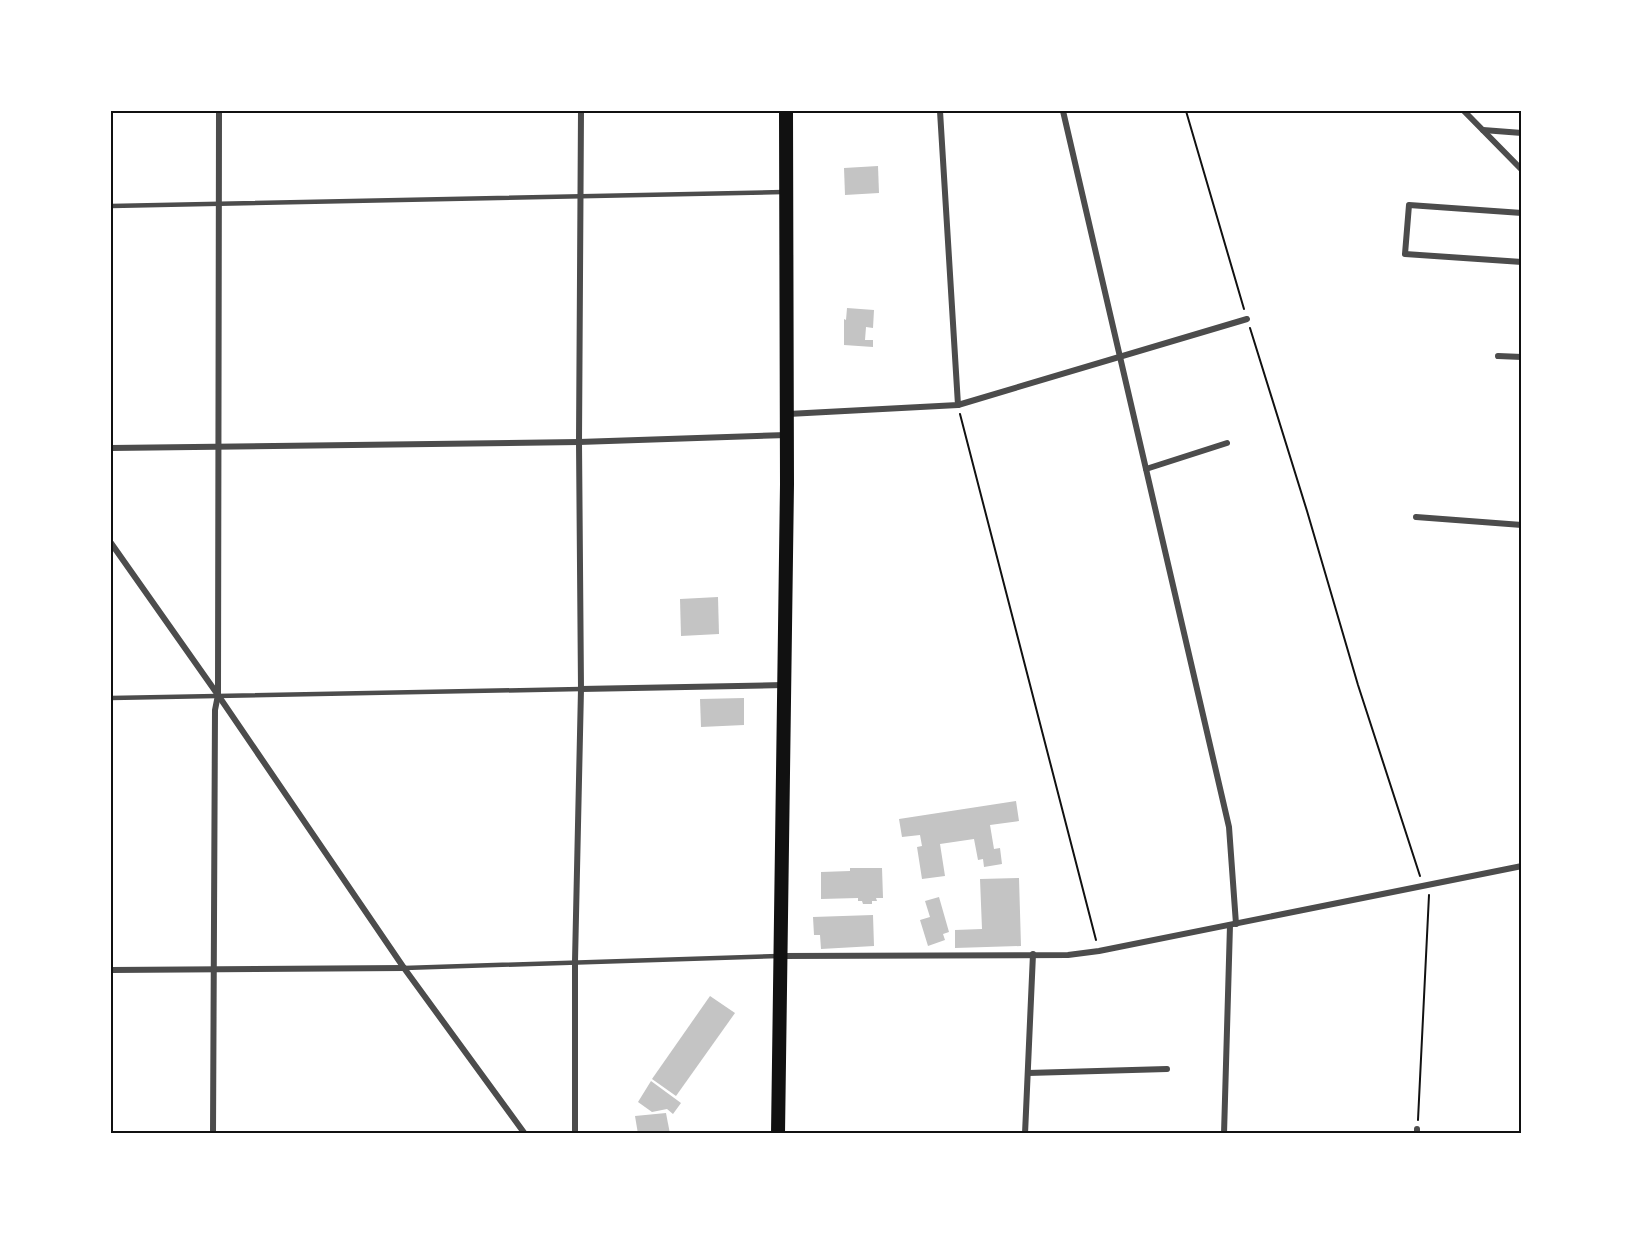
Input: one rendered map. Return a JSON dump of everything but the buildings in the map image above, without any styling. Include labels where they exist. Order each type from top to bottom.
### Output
[{"type":"main road","points":[[778,1134],[788,414],[786,111]]},
{"type":"street","points":[[213,1134],[215,722],[218,695],[219,111]]},
{"type":"street","points":[[575,1134],[575,961],[580,689],[581,111]]},
{"type":"street","points":[[940,111],[958,405]]},
{"type":"street","points":[[1063,111],[1229,827],[1233,924],[1224,1134]]},
{"type":"street","points":[[1464,111],[1522,170]]},
{"type":"street","points":[[1482,130],[1522,133]]},
{"type":"street","points":[[1522,213],[1409,205],[1406,254],[1522,262]]},
{"type":"street","points":[[788,414],[958,405],[1247,319]]},
{"type":"street","points":[[1498,356],[1522,357]]},
{"type":"street","points":[[111,448],[579,442],[787,435]]},
{"type":"street","points":[[1146,469],[1227,443]]},
{"type":"street","points":[[1416,517],[1522,525]]},
{"type":"street","points":[[111,543],[218,695],[404,968],[525,1134]]},
{"type":"street","points":[[580,689],[785,685]]},
{"type":"street","points":[[781,956],[1068,955],[1099,951],[1426,887],[1522,866]]},
{"type":"street","points":[[1025,1134],[1033,954]]},
{"type":"street","points":[[111,970],[404,968]]},
{"type":"street","points":[[1028,1073],[1167,1069]]},
{"type":"lane","points":[[111,206],[581,194],[786,192]]},
{"type":"lane","points":[[111,698],[580,689]]},
{"type":"lane","points":[[404,968],[781,956]]},
{"type":"path","points":[[1186,111],[1358,685],[1426,887],[1417,1131]]},
{"type":"path","points":[[958,405],[1099,951]]}]
